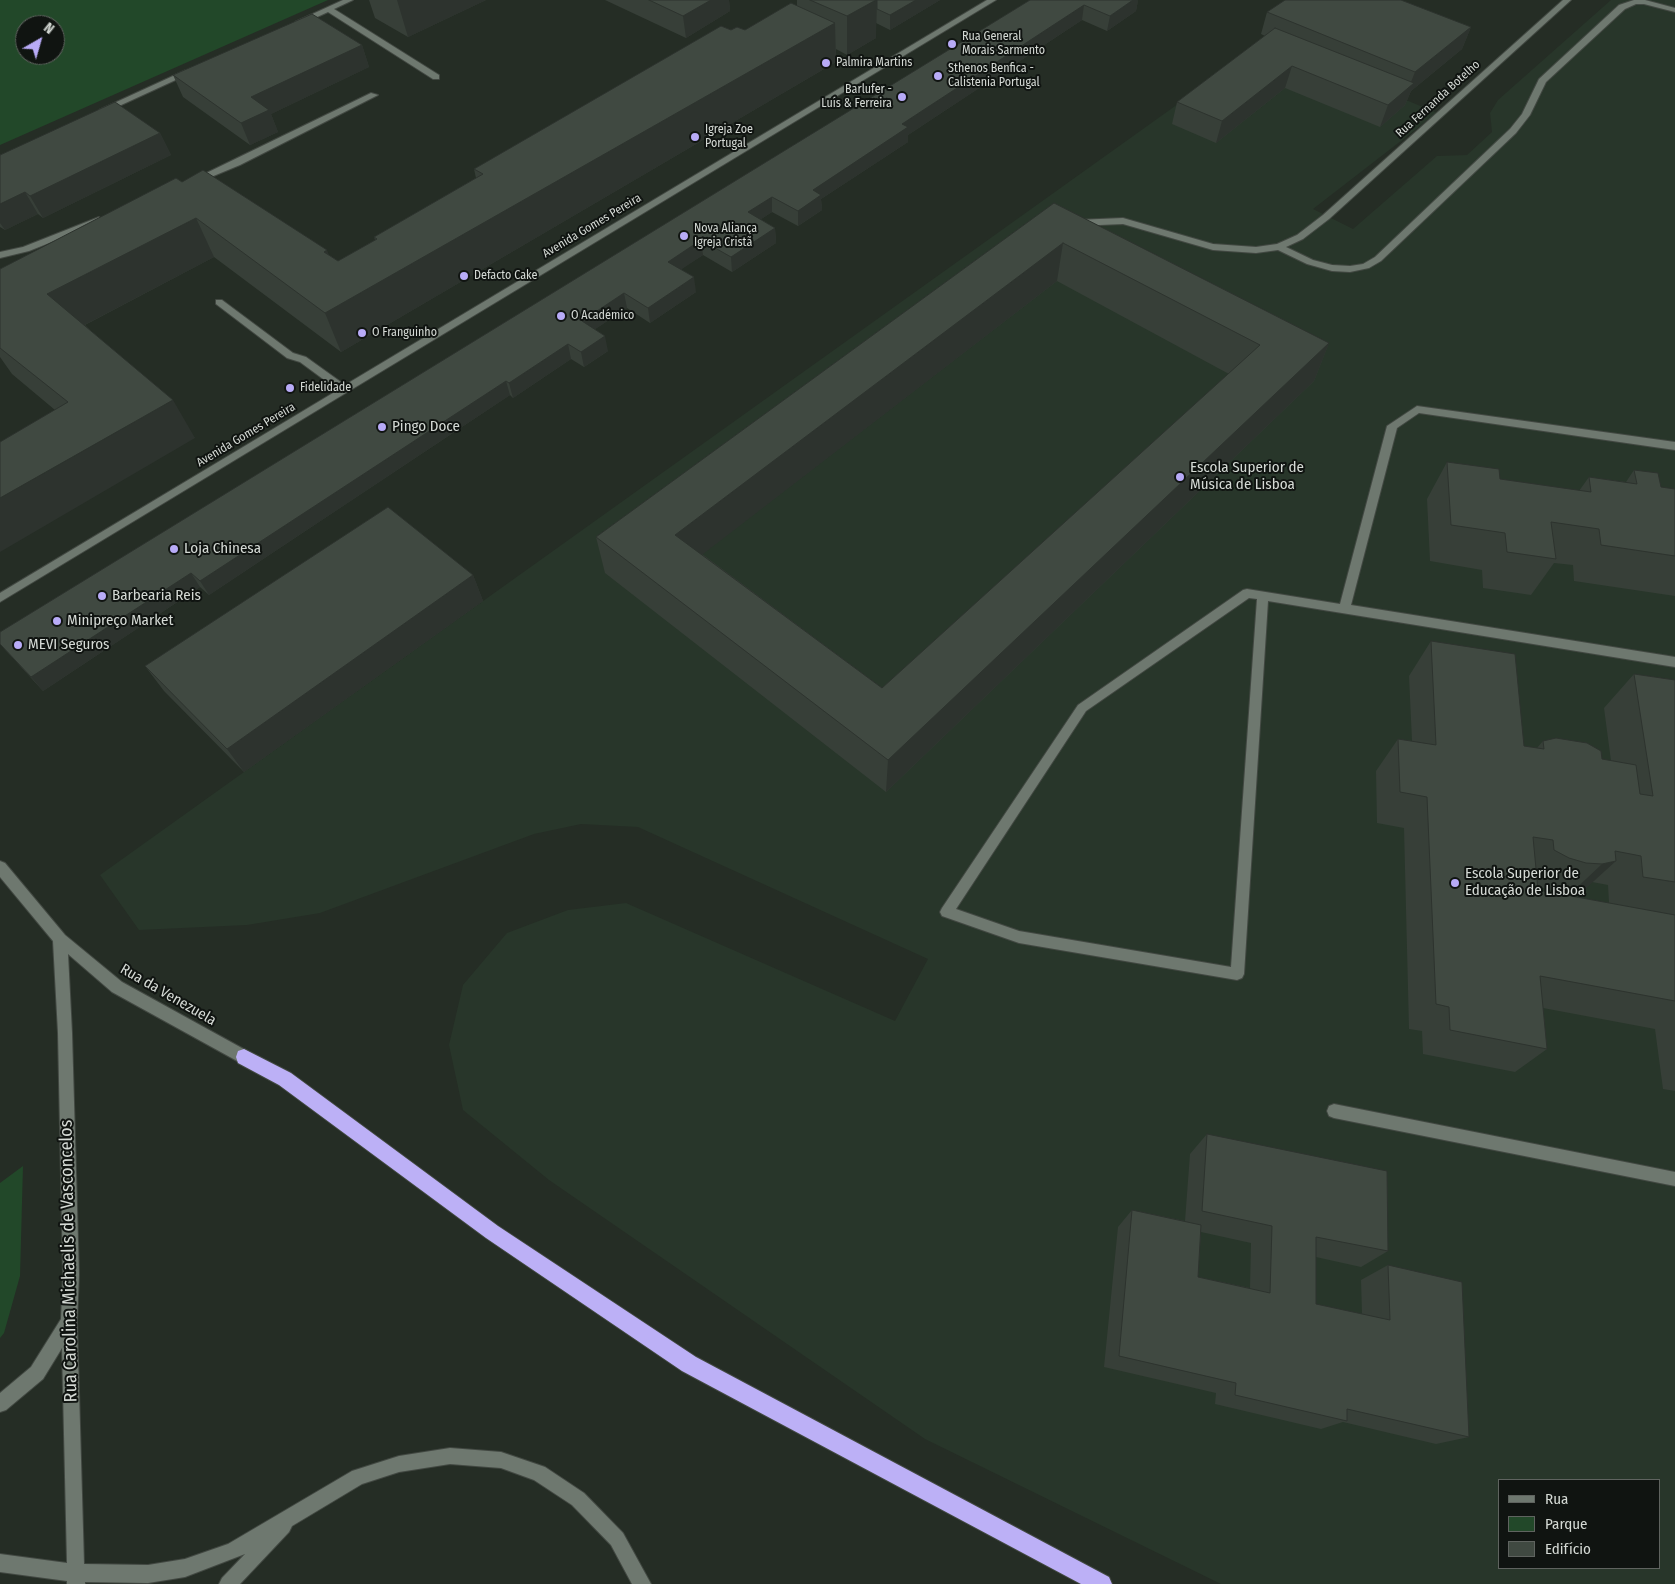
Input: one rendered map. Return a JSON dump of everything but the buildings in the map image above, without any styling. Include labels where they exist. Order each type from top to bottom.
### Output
[{"type":"highway","points":[[244,1057],[285,1079],[492,1232],[689,1364],[1102,1584]]},
{"type":"street","points":[[288,28],[349,0]]},
{"type":"street","name":"Avenida Gomes Pereira","points":[[0,598],[992,0]]},
{"type":"street","name":"Rua Fernanda Botelho","points":[[1280,247],[1300,237],[1326,217],[1567,0]]},
{"type":"street","points":[[1066,223],[1123,221],[1213,247],[1256,250],[1280,247],[1310,262],[1332,268],[1350,269],[1366,266],[1378,259],[1513,131],[1526,116],[1542,81],[1622,7],[1635,2],[1644,2],[1675,10]]},
{"type":"street","points":[[329,9],[436,76]]},
{"type":"street","points":[[99,112],[198,68]]},
{"type":"street","points":[[186,184],[237,163],[374,95]]},
{"type":"street","points":[[0,255],[26,249],[107,217]]},
{"type":"street","points":[[219,302],[290,356],[303,359],[345,390]]},
{"type":"street","points":[[1344,609],[1392,426],[1417,409],[1675,446]]},
{"type":"street","points":[[1263,596],[1237,974],[1019,937],[947,912],[1082,708],[1247,593],[1675,662]]},
{"type":"street","name":"Rua da Venezuela","points":[[0,867],[60,939],[118,987],[244,1057]]},
{"type":"street","name":"Rua Carolina Michaelis de Vasconcelos","points":[[60,939],[65,1033],[70,1275],[69,1321],[76,1579]]},
{"type":"street","points":[[1334,1110],[1675,1179]]},
{"type":"street","points":[[0,1404],[37,1373],[69,1321]]},
{"type":"street","points":[[0,1562],[76,1579],[148,1574],[185,1568],[233,1551],[294,1513],[358,1477],[399,1464],[450,1456],[501,1460],[539,1472],[578,1499],[617,1539],[642,1584]]},
{"type":"street","points":[[228,1584],[294,1513]]},
{"type":"shaded area","points":[[1611,0],[1675,0],[1675,1584],[1221,1584],[925,1439],[549,1180],[463,1110],[449,1045],[463,985],[507,933],[568,910],[626,903],[895,1021],[928,959],[638,827],[581,824],[534,834],[320,913],[247,925],[139,930],[100,875],[1266,41],[1437,113],[1313,209],[1353,229],[1437,156],[1467,155],[1492,132],[1490,113],[1498,100]]},
{"type":"green space","points":[[0,0],[328,0],[0,145]]},
{"type":"green space","points":[[23,1166],[20,1276],[4,1333],[0,1338],[0,1183]]},
{"type":"place","name":"Rua General Morais Sarmento","points":[[952,44]]},
{"type":"place","name":"Palmira Martins","points":[[826,63]]},
{"type":"place","name":"Sthenos Benfica - Calistenia Portugal","points":[[938,76]]},
{"type":"place","name":"Barlufer - Luís & Ferreira","points":[[902,97]]},
{"type":"place","name":"Igreja Zoe Portugal","points":[[695,137]]},
{"type":"place","name":"Nova Aliança Igreja Cristã","points":[[684,236]]},
{"type":"place","name":"Defacto Cake","points":[[464,276]]},
{"type":"place","name":"O Académico","points":[[561,316]]},
{"type":"place","name":"O Franguinho","points":[[362,333]]},
{"type":"place","name":"Fidelidade","points":[[290,388]]},
{"type":"place","name":"Pingo Doce","points":[[382,427]]},
{"type":"place","name":"Escola Superior de Música de Lisboa","points":[[1180,477]]},
{"type":"place","name":"Loja Chinesa","points":[[174,549]]},
{"type":"place","name":"Barbearia Reis","points":[[102,596]]},
{"type":"place","name":"Minipreço Market","points":[[57,621]]},
{"type":"place","name":"MEVI Seguros","points":[[18,645]]},
{"type":"place","name":"Escola Superior de Educação de Lisboa","points":[[1455,883]]}]
